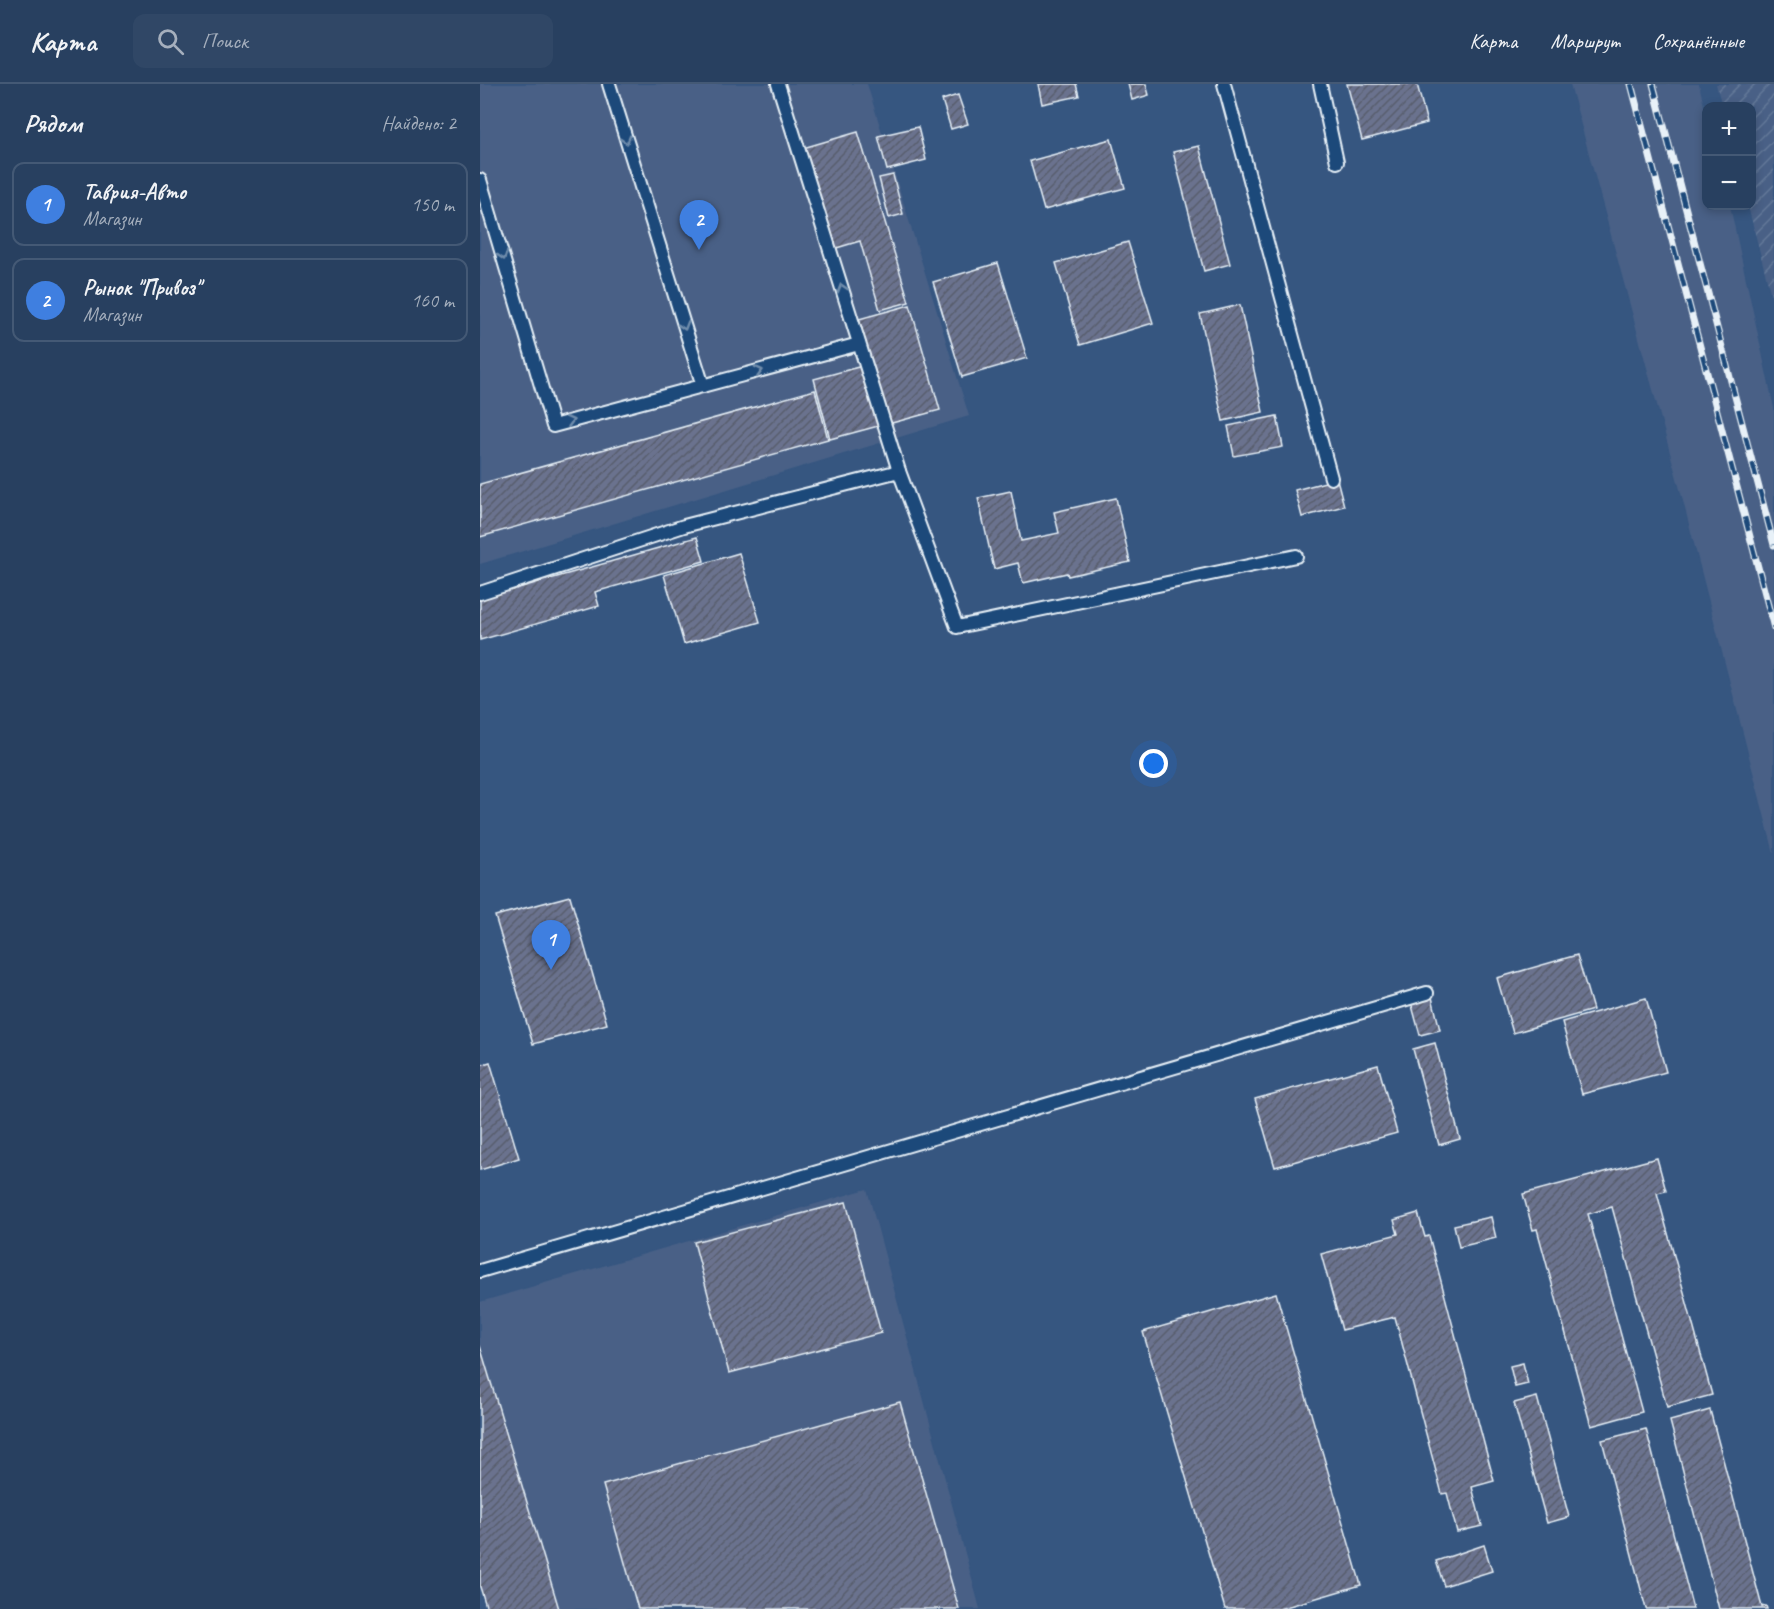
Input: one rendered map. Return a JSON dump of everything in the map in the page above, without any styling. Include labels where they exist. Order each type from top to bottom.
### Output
[{"type":"lane","points":[[609,84],[703,386]]},
{"type":"lane","points":[[778,84],[899,471],[957,627],[1296,556]]},
{"type":"lane","points":[[1224,84],[1330,478]]},
{"type":"lane","points":[[1320,84],[1337,162]]},
{"type":"lane","points":[[480,180],[553,426],[859,344]]},
{"type":"lane","points":[[480,593],[684,526],[899,471]]},
{"type":"lane","points":[[480,1271],[1427,993]]},
{"type":"shaded area","points":[[480,84],[867,84],[969,416],[480,564]]},
{"type":"shaded area","points":[[1570,84],[1699,84],[1703,102],[1702,210],[1731,210],[1774,408],[1774,853],[1681,493]]},
{"type":"shaded area","points":[[1716,84],[1774,84],[1774,307],[1749,210],[1756,210],[1756,102],[1721,102]]},
{"type":"shaded area","points":[[867,1189],[980,1609],[487,1609],[480,1587],[480,1302]]},
{"type":"building","points":[[1038,84],[1076,84],[1079,96],[1042,104]]},
{"type":"building","points":[[1128,84],[1146,84],[1149,95],[1132,100]]},
{"type":"building","points":[[1347,84],[1417,84],[1427,123],[1362,140]]},
{"type":"building","points":[[958,95],[968,124],[951,129],[942,100]]},
{"type":"building","points":[[918,127],[926,160],[887,170],[878,136]]},
{"type":"building","points":[[858,132],[909,302],[880,310],[860,241],[833,249],[803,148]]},
{"type":"building","points":[[1111,139],[1125,188],[1044,210],[1030,161]]},
{"type":"building","points":[[1199,146],[1230,264],[1204,271],[1173,152]]},
{"type":"building","points":[[893,175],[903,214],[889,218],[879,178]]},
{"type":"building","points":[[1128,242],[1153,323],[1080,345],[1056,263]]},
{"type":"building","points":[[998,263],[1027,358],[962,377],[933,282]]},
{"type":"building","points":[[910,305],[940,410],[888,424],[859,319]]},
{"type":"building","points":[[1240,305],[1263,412],[1223,421],[1200,314]]},
{"type":"building","points":[[866,365],[882,425],[830,439],[814,379]]},
{"type":"building","points":[[815,390],[828,439],[480,537],[480,484]]},
{"type":"building","points":[[1277,416],[1283,447],[1234,456],[1228,426]]},
{"type":"building","points":[[1337,479],[1344,506],[1302,517],[1295,490]]},
{"type":"building","points":[[1011,491],[1021,541],[1059,533],[1054,512],[1116,498],[1130,562],[1023,583],[1018,563],[994,569],[978,498]]},
{"type":"building","points":[[697,537],[704,561],[595,592],[599,606],[480,640],[480,599]]},
{"type":"building","points":[[739,553],[760,622],[684,644],[664,575]]},
{"type":"building","points":[[570,896],[607,1024],[533,1044],[495,916]]},
{"type":"building","points":[[1577,955],[1593,1010],[1513,1033],[1497,978]]},
{"type":"building","points":[[1432,997],[1440,1030],[1420,1035],[1411,1002]]},
{"type":"building","points":[[1646,998],[1666,1072],[1582,1094],[1562,1022]]},
{"type":"building","points":[[1435,1043],[1460,1139],[1439,1145],[1413,1049]]},
{"type":"building","points":[[490,1062],[519,1158],[480,1170],[480,1065]]},
{"type":"building","points":[[1378,1065],[1397,1133],[1275,1167],[1255,1099]]},
{"type":"building","points":[[1657,1158],[1666,1191],[1657,1193],[1712,1395],[1667,1407],[1612,1207],[1588,1214],[1642,1412],[1591,1426],[1537,1229],[1533,1230],[1523,1194]]},
{"type":"building","points":[[846,1202],[881,1333],[729,1373],[694,1242]]},
{"type":"building","points":[[1418,1213],[1425,1237],[1429,1236],[1494,1481],[1472,1487],[1482,1526],[1457,1532],[1447,1493],[1442,1494],[1395,1317],[1342,1330],[1321,1254],[1398,1234],[1394,1220]]},
{"type":"building","points":[[1491,1217],[1496,1238],[1459,1247],[1454,1225]]},
{"type":"building","points":[[1276,1293],[1361,1585],[1279,1609],[1225,1609],[1143,1332]]},
{"type":"building","points":[[480,1346],[559,1609],[487,1609],[480,1587]]},
{"type":"building","points":[[1523,1363],[1528,1384],[1515,1387],[1510,1366]]},
{"type":"building","points":[[1537,1397],[1569,1517],[1547,1523],[1514,1403]]},
{"type":"building","points":[[900,1402],[959,1609],[638,1609],[603,1485]]},
{"type":"building","points":[[1710,1410],[1762,1607],[1766,1606],[1767,1609],[1719,1609],[1670,1421]]},
{"type":"building","points":[[1646,1429],[1693,1609],[1646,1609],[1602,1440]]},
{"type":"building","points":[[1484,1545],[1492,1571],[1444,1586],[1436,1561]]},
{"type":"railway","points":[[1631,84],[1774,628]]},
{"type":"railway","points":[[1653,84],[1774,545]]},
{"type":"place","name":"Рынок \"Привоз\"","points":[[699,250]]},
{"type":"place","name":"Таврия-Авто","points":[[551,970]]}]
